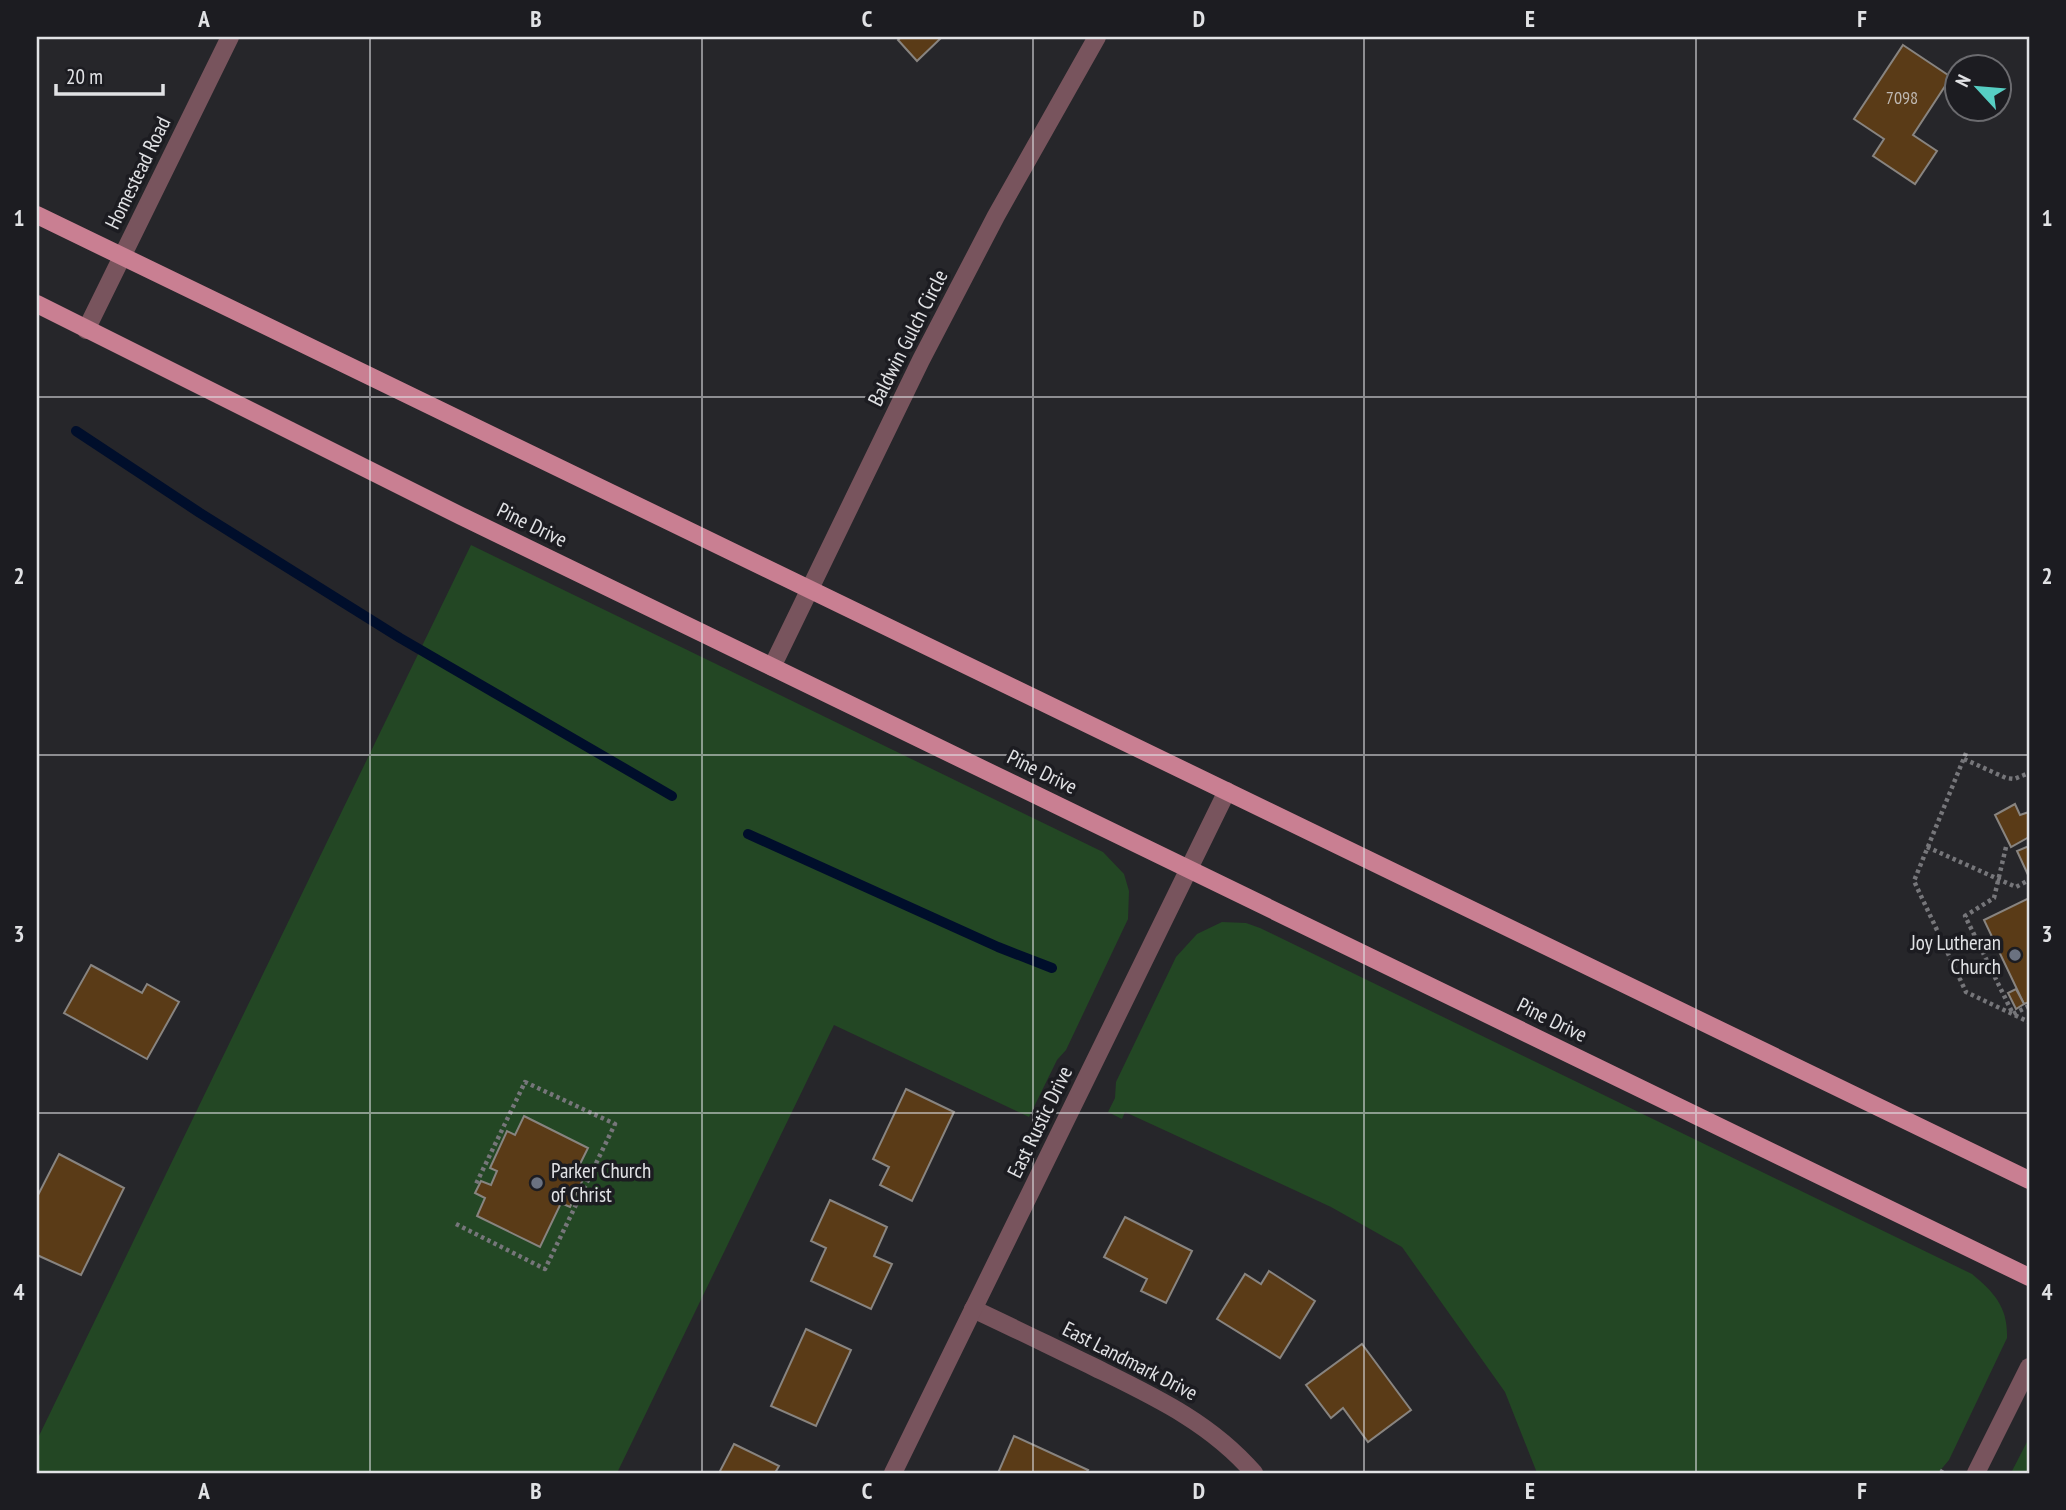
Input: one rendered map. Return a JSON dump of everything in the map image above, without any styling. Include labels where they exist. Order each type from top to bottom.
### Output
[{"type":"main road","points":[[37,215],[2029,1180]]},
{"type":"main road","name":"Pine Drive","points":[[37,304],[449,510],[2029,1277]]},
{"type":"street","name":"Homestead Road","points":[[86,330],[230,37]]},
{"type":"street","name":"Baldwin Gulch Circle","points":[[772,667],[927,348],[996,216],[1097,37]]},
{"type":"street","name":"East Rustic Drive","points":[[893,1473],[1227,791]]},
{"type":"street","name":"East Landmark Drive","points":[[973,1309],[1179,1409],[1227,1445],[1254,1473]]},
{"type":"street","points":[[1976,1473],[2029,1367]]},
{"type":"path","points":[[2029,773],[2014,779],[2006,778],[1965,756],[1914,881],[1966,992],[2029,1022]]},
{"type":"path","points":[[2006,846],[1994,898],[1965,916],[2013,1014]]},
{"type":"path","points":[[1927,847],[2016,887],[2029,880]]},
{"type":"path","points":[[2013,1014],[2029,1006]]},
{"type":"path","points":[[456,1224],[545,1269],[615,1124],[525,1082],[476,1184]]},
{"type":"green space","points":[[471,545],[1103,852],[1124,874],[1129,891],[1128,919],[1066,1050],[1057,1060],[1029,1117],[834,1025],[617,1473],[37,1473],[37,1440]]},
{"type":"green space","points":[[1222,922],[1246,923],[1260,928],[1972,1274],[1998,1302],[2005,1318],[2007,1338],[1949,1460],[1938,1473],[1537,1473],[1505,1392],[1402,1247],[1331,1207],[1125,1112],[1122,1119],[1108,1112],[1115,1098],[1116,1082],[1176,957],[1197,934]]},
{"type":"green space","points":[[2029,1438],[2029,1473],[2011,1473]]},
{"type":"building","points":[[901,37],[942,37],[917,61],[898,40]]},
{"type":"building","points":[[1903,45],[1944,72],[1944,88],[1913,135],[1937,151],[1915,184],[1873,156],[1884,139],[1854,119]]},
{"type":"building","points":[[2015,804],[2020,815],[2029,812],[2029,837],[2011,847],[1995,815]]},
{"type":"building","name":"Joy Lutheran Church","points":[[2029,846],[2029,877],[2017,851]]},
{"type":"building","name":"Joy Lutheran Church","points":[[2029,898],[2029,1002],[2024,1004],[1984,920]]},
{"type":"building","points":[[91,965],[142,993],[147,984],[179,1002],[147,1059],[64,1013]]},
{"type":"building","points":[[2016,989],[2024,1004],[2016,1009],[2008,993]]},
{"type":"building","points":[[906,1089],[954,1112],[912,1201],[880,1185],[889,1167],[873,1159]]},
{"type":"building","name":"Parker Church of Christ","points":[[524,1116],[588,1148],[579,1166],[587,1171],[570,1207],[561,1203],[540,1247],[477,1216],[485,1198],[475,1193],[481,1181],[491,1185],[497,1171],[490,1168],[507,1131],[515,1135]]},
{"type":"building","points":[[59,1154],[124,1188],[81,1275],[37,1255],[37,1197]]},
{"type":"building","points":[[830,1200],[887,1227],[874,1256],[892,1264],[871,1309],[811,1281],[826,1248],[811,1241]]},
{"type":"building","points":[[1125,1217],[1192,1251],[1166,1303],[1141,1291],[1147,1279],[1104,1257]]},
{"type":"building","points":[[1269,1271],[1315,1301],[1280,1358],[1217,1319],[1245,1274],[1261,1284]]},
{"type":"building","points":[[806,1329],[851,1350],[816,1426],[771,1406]]},
{"type":"building","points":[[1362,1344],[1411,1410],[1368,1442],[1343,1408],[1331,1418],[1306,1385]]},
{"type":"building","points":[[1014,1436],[1088,1470],[1086,1473],[998,1473]]},
{"type":"building","points":[[734,1444],[779,1466],[775,1473],[719,1473]]},
{"type":"waterway","points":[[76,431],[200,513],[400,638],[672,796]]},
{"type":"waterway","points":[[748,834],[998,947],[1052,968]]},
{"type":"place","name":"Joy Lutheran Church","points":[[2015,955]]},
{"type":"place","name":"Parker Church of Christ","points":[[537,1183]]}]
